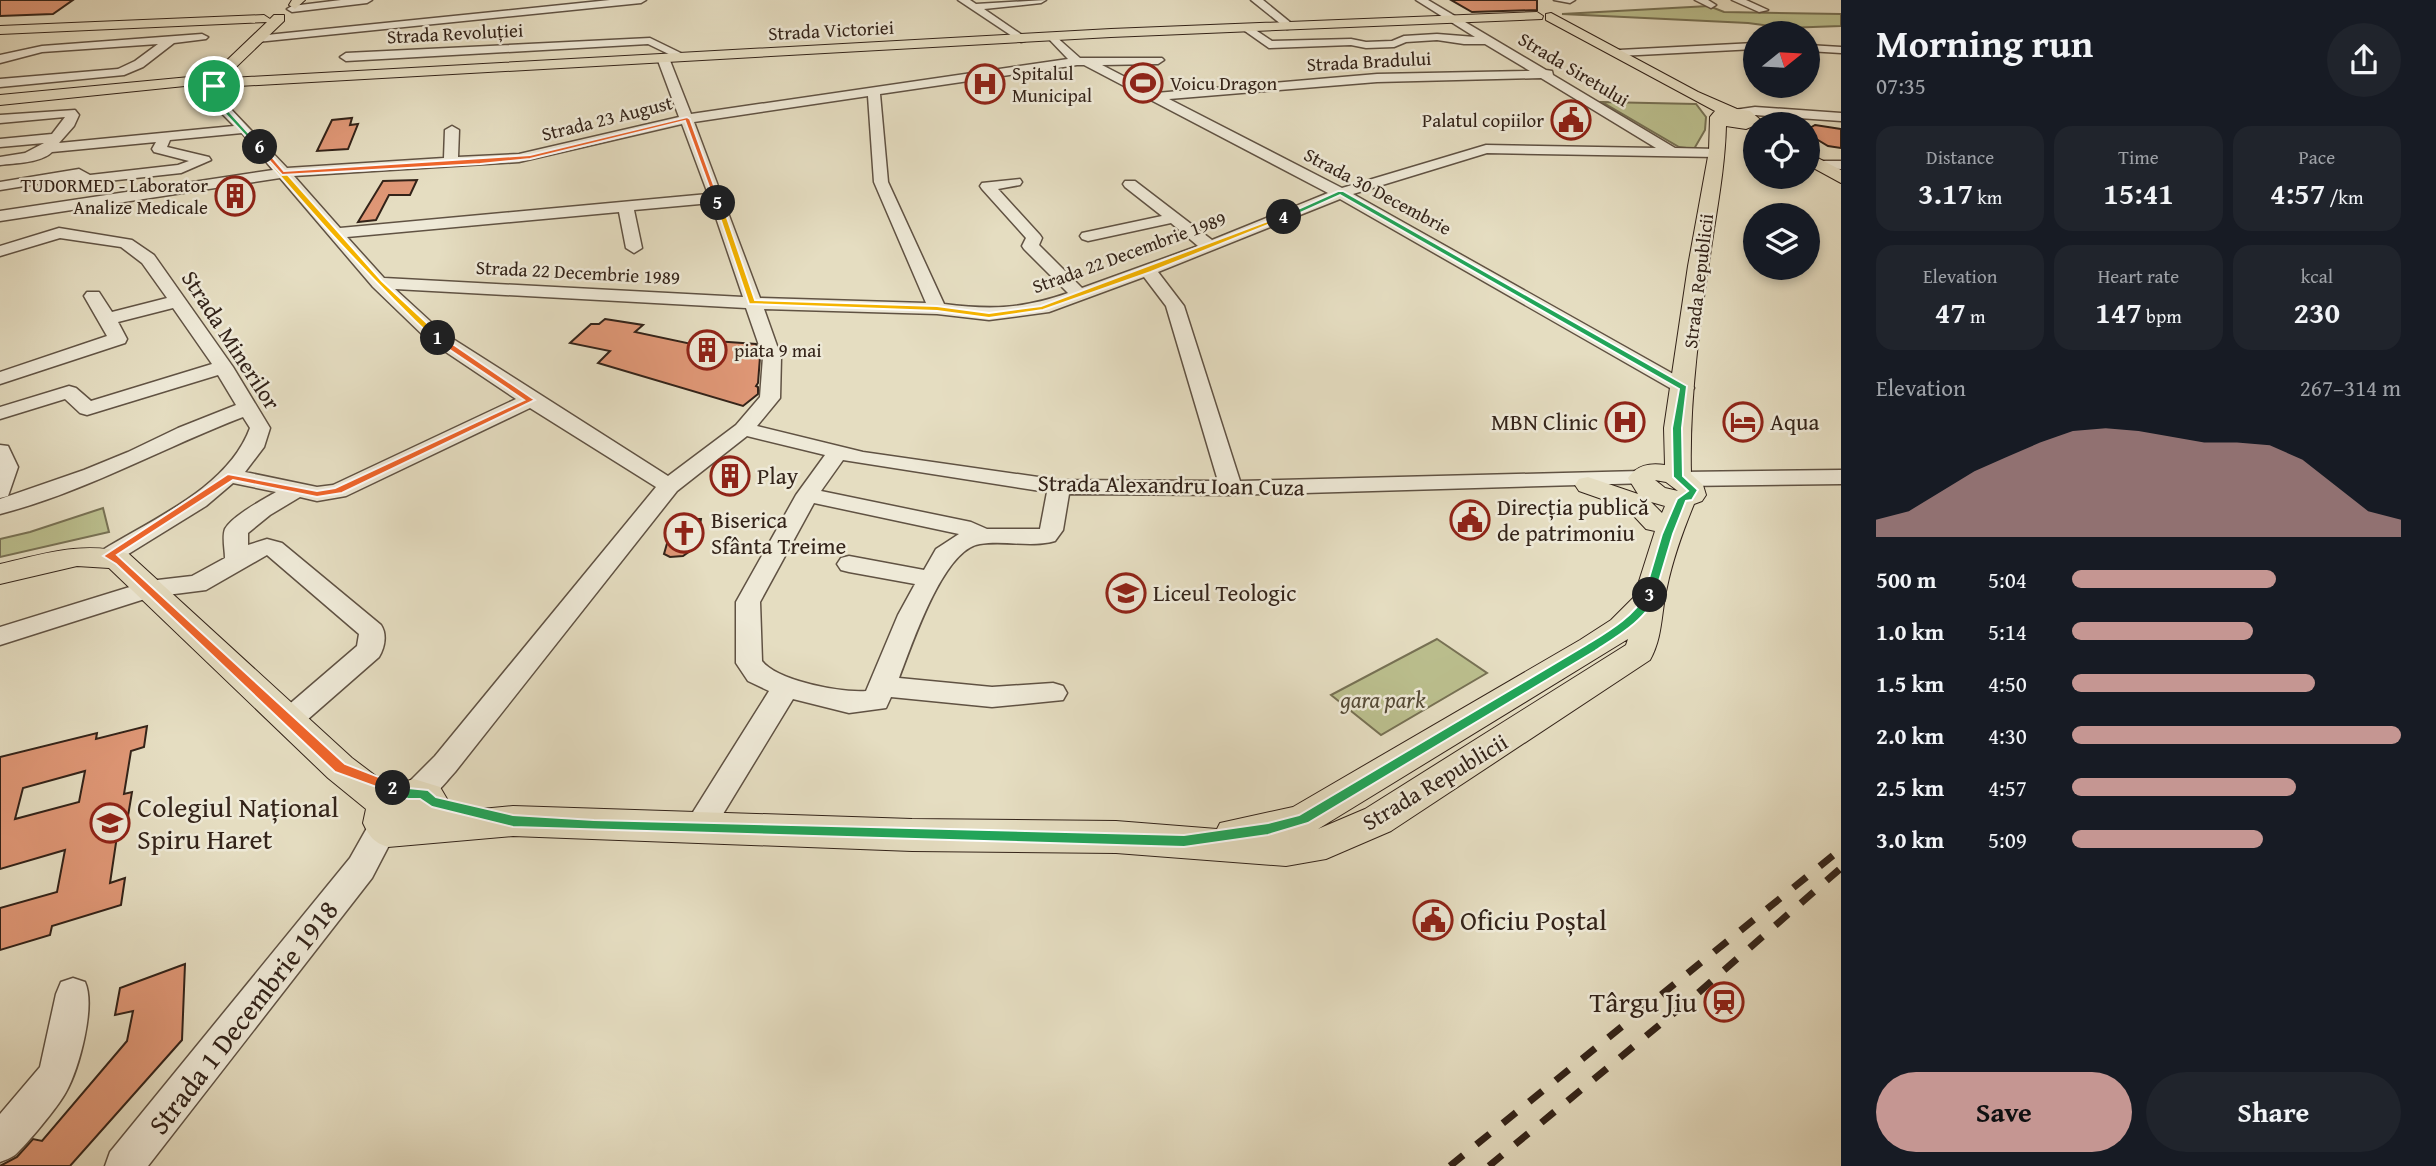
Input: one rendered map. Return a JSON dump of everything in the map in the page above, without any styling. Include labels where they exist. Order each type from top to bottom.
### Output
[{"type":"main road","points":[[1520,3],[1619,53],[1693,95],[1735,128]]},
{"type":"main road","points":[[0,31],[241,20],[283,11]]},
{"type":"main road","points":[[212,82],[283,11]]},
{"type":"main road","name":"Strada Victoriei","points":[[0,100],[451,66],[1543,15]]},
{"type":"main road","name":"Strada Republicii","points":[[408,810],[513,821],[1184,841],[1286,850],[1326,843],[1378,820],[1605,658],[1639,652],[1645,640],[1648,601],[1684,387],[1698,266],[1735,128]]},
{"type":"main road","points":[[1820,166],[1841,178]]},
{"type":"main road","points":[[1575,482],[1633,500],[1646,509],[1659,536]]},
{"type":"main road","points":[[0,574],[65,559],[109,556],[120,561],[340,768],[408,810]]},
{"type":"street","points":[[283,11],[367,0]]},
{"type":"street","points":[[257,39],[640,0]]},
{"type":"street","points":[[963,0],[1021,38]]},
{"type":"street","points":[[975,7],[1041,0]]},
{"type":"street","points":[[1256,0],[1291,27]]},
{"type":"street","name":"Strada Siretului","points":[[1421,0],[1548,74],[1671,151]]},
{"type":"street","points":[[1559,0],[1570,0]]},
{"type":"street","points":[[1737,0],[1762,10]]},
{"type":"street","name":"Strada Revoluției","points":[[525,12],[557,21]]},
{"type":"street","points":[[1247,29],[1269,45],[1351,42],[1366,45],[1394,44],[1404,39],[1437,37],[1464,41],[1488,40]]},
{"type":"street","points":[[565,45],[574,30]]},
{"type":"street","points":[[0,59],[42,49],[202,37]]},
{"type":"street","name":"Strada 30 Decembrie","points":[[1053,37],[1082,62],[1340,193],[1684,387]]},
{"type":"street","points":[[0,83],[120,72],[139,64],[171,39]]},
{"type":"street","name":"Strada Revoluției","points":[[346,57],[489,43],[565,45],[650,41],[683,57]]},
{"type":"street","points":[[1118,61],[1112,46],[1150,44]]},
{"type":"street","points":[[1619,53],[1743,47]]},
{"type":"street","points":[[1820,48],[1841,50]]},
{"type":"street","name":"Strada 1 Decembrie 1918","points":[[124,1166],[668,486],[743,429],[770,398],[774,365],[716,198],[663,58]]},
{"type":"street","name":"Strada 23 August","points":[[0,215],[284,176],[530,157],[687,119],[1082,62],[1158,60]]},
{"type":"street","name":"Strada Bradului","points":[[1150,97],[1377,78],[1548,74]]},
{"type":"street","points":[[212,82],[245,129],[284,176],[379,283],[435,336],[668,486]]},
{"type":"street","points":[[874,92],[880,182],[937,309]]},
{"type":"street","points":[[0,119],[70,113],[72,115],[69,123],[0,215]]},
{"type":"street","name":"Strada 22 Decembrie 1989","points":[[379,283],[751,303],[937,309],[989,315],[1043,308],[1210,247],[1340,193],[1486,149],[1671,151],[1781,113],[1841,117]]},
{"type":"street","points":[[0,186],[162,143],[245,129]]},
{"type":"street","points":[[451,164],[452,130]]},
{"type":"street","points":[[0,143],[162,143],[182,154],[204,160],[181,169],[90,179],[81,178],[85,165]]},
{"type":"street","points":[[0,161],[28,158],[52,143]]},
{"type":"street","points":[[85,165],[167,165],[182,154]]},
{"type":"street","points":[[1820,163],[1841,165]]},
{"type":"street","points":[[1015,182],[987,186],[1034,238],[1030,246],[1080,295]]},
{"type":"street","points":[[1130,184],[1210,247]]},
{"type":"street","points":[[335,233],[716,198]]},
{"type":"street","points":[[626,206],[634,248]]},
{"type":"street","points":[[0,251],[59,233],[70,207]]},
{"type":"street","points":[[1088,236],[1174,218]]},
{"type":"street","name":"Strada Minerilor","points":[[59,233],[126,243],[148,259],[223,367],[260,428],[253,450],[231,476],[109,556]]},
{"type":"street","points":[[1148,271],[1175,306],[1231,488]]},
{"type":"street","points":[[0,378],[118,339],[93,296]]},
{"type":"street","points":[[107,319],[178,300]]},
{"type":"street","points":[[0,413],[69,392],[87,409],[223,367]]},
{"type":"street","points":[[231,476],[317,494],[338,491],[531,400]]},
{"type":"street","points":[[0,507],[92,475],[136,457],[185,432],[248,408]]},
{"type":"street","name":"Strada Alexandru Ioan Cuza","points":[[743,429],[838,453],[1059,487],[1231,488],[1575,482],[1667,485],[1770,478],[1841,477]]},
{"type":"street","points":[[838,453],[807,495],[748,602],[750,663],[757,674],[786,687],[858,704],[876,701],[911,615],[951,546],[960,540],[984,536],[1047,536],[1051,530],[1059,487]]},
{"type":"street","points":[[0,491],[2,462]]},
{"type":"street","points":[[237,561],[236,531],[262,510],[298,489]]},
{"type":"street","points":[[807,495],[971,529],[984,536]]},
{"type":"street","points":[[0,636],[149,589],[197,584],[257,550],[274,548],[372,631],[370,650],[289,720]]},
{"type":"street","points":[[849,564],[931,579]]},
{"type":"street","points":[[884,686],[992,697],[1053,694]]},
{"type":"street","points":[[698,828],[786,687]]},
{"type":"street","points":[[0,1143],[53,1080],[62,1057],[73,994]]},
{"type":"green space","points":[[1709,6],[1724,12],[1841,14],[1841,26],[1820,27],[1820,21],[1743,23],[1562,14]]},
{"type":"green space","points":[[1602,102],[1696,104],[1706,117],[1705,130],[1694,149],[1679,147]]},
{"type":"green space","points":[[103,508],[109,532],[0,557],[0,539]]},
{"type":"green space","name":"gara park","points":[[1437,639],[1487,673],[1381,735],[1331,695]]},
{"type":"building","points":[[0,0],[73,0],[53,14],[0,16]]},
{"type":"building","points":[[1451,0],[1537,0],[1537,10],[1472,12]]},
{"type":"building","points":[[352,118],[350,125],[358,124],[348,149],[317,151],[332,120]]},
{"type":"building","points":[[1820,126],[1841,129],[1841,148],[1828,146],[1820,141]]},
{"type":"building","points":[[417,180],[410,195],[389,195],[376,220],[358,222],[383,181]]},
{"type":"building","points":[[605,319],[643,325],[635,332],[696,345],[701,340],[756,344],[760,357],[756,386],[758,394],[743,406],[598,363],[610,351],[570,343],[591,324],[599,324]]},
{"type":"building","name":"Play","points":[[725,468],[746,471],[737,486],[714,482]]},
{"type":"building","name":"Biserica Sfânta Treime","points":[[674,519],[701,519],[696,547],[683,556],[670,557],[664,554]]},
{"type":"building","points":[[147,726],[144,747],[131,751],[124,794],[132,792],[125,834],[117,836],[110,883],[125,878],[121,905],[52,926],[50,935],[0,950],[0,908],[57,892],[65,850],[0,869],[0,757],[97,733],[96,739]],"holes":[[[85,771],[79,802],[15,819],[23,788]]]},
{"type":"building","points":[[185,964],[182,1040],[70,1166],[0,1166],[17,1157],[33,1139],[42,1141],[127,1041],[133,1011],[115,1015],[120,988]]},
{"type":"railway","points":[[1450,1166],[1841,849]]},
{"type":"railway","points":[[1489,1166],[1698,993],[1841,868]]},
{"type":"place","name":"Voicu Dragon","points":[[1143,83]]},
{"type":"place","name":"Spitalul Municipal","points":[[985,84]]},
{"type":"place","name":"Palatul copiilor","points":[[1571,120]]},
{"type":"place","name":"TUDORMED - Laborator Analize Medicale","points":[[235,196]]},
{"type":"place","name":"piata 9 mai","points":[[707,350]]},
{"type":"place","name":"MBN Clinic","points":[[1625,422]]},
{"type":"place","name":"Aqua","points":[[1743,422]]},
{"type":"place","name":"Play","points":[[730,476]]},
{"type":"place","name":"Direcția publică de patrimoniu","points":[[1470,520]]},
{"type":"place","name":"Biserica Sfânta Treime","points":[[684,533]]},
{"type":"place","name":"Liceul Teologic","points":[[1126,593]]},
{"type":"place","name":"Colegiul Național Spiru Haret","points":[[110,823]]},
{"type":"place","name":"Oficiu Poștal","points":[[1433,920]]},
{"type":"place","name":"Târgu Jiu","points":[[1724,1002]]},
{"type":"route","points":[[214,86],[203,87],[213,95],[245,129],[282,173],[519,158],[687,119],[751,303],[937,309],[989,315],[1043,308],[1210,247],[1340,193],[1684,387],[1677,428],[1678,477],[1690,485],[1692,495],[1682,499],[1667,534],[1648,601],[1622,628],[1303,819],[1268,829],[1184,841],[594,825],[513,821],[432,802],[423,794],[408,793],[340,768],[120,561],[109,556],[217,488],[231,476],[317,494],[338,491],[531,400],[435,336],[379,283],[213,95],[214,86]]}]
